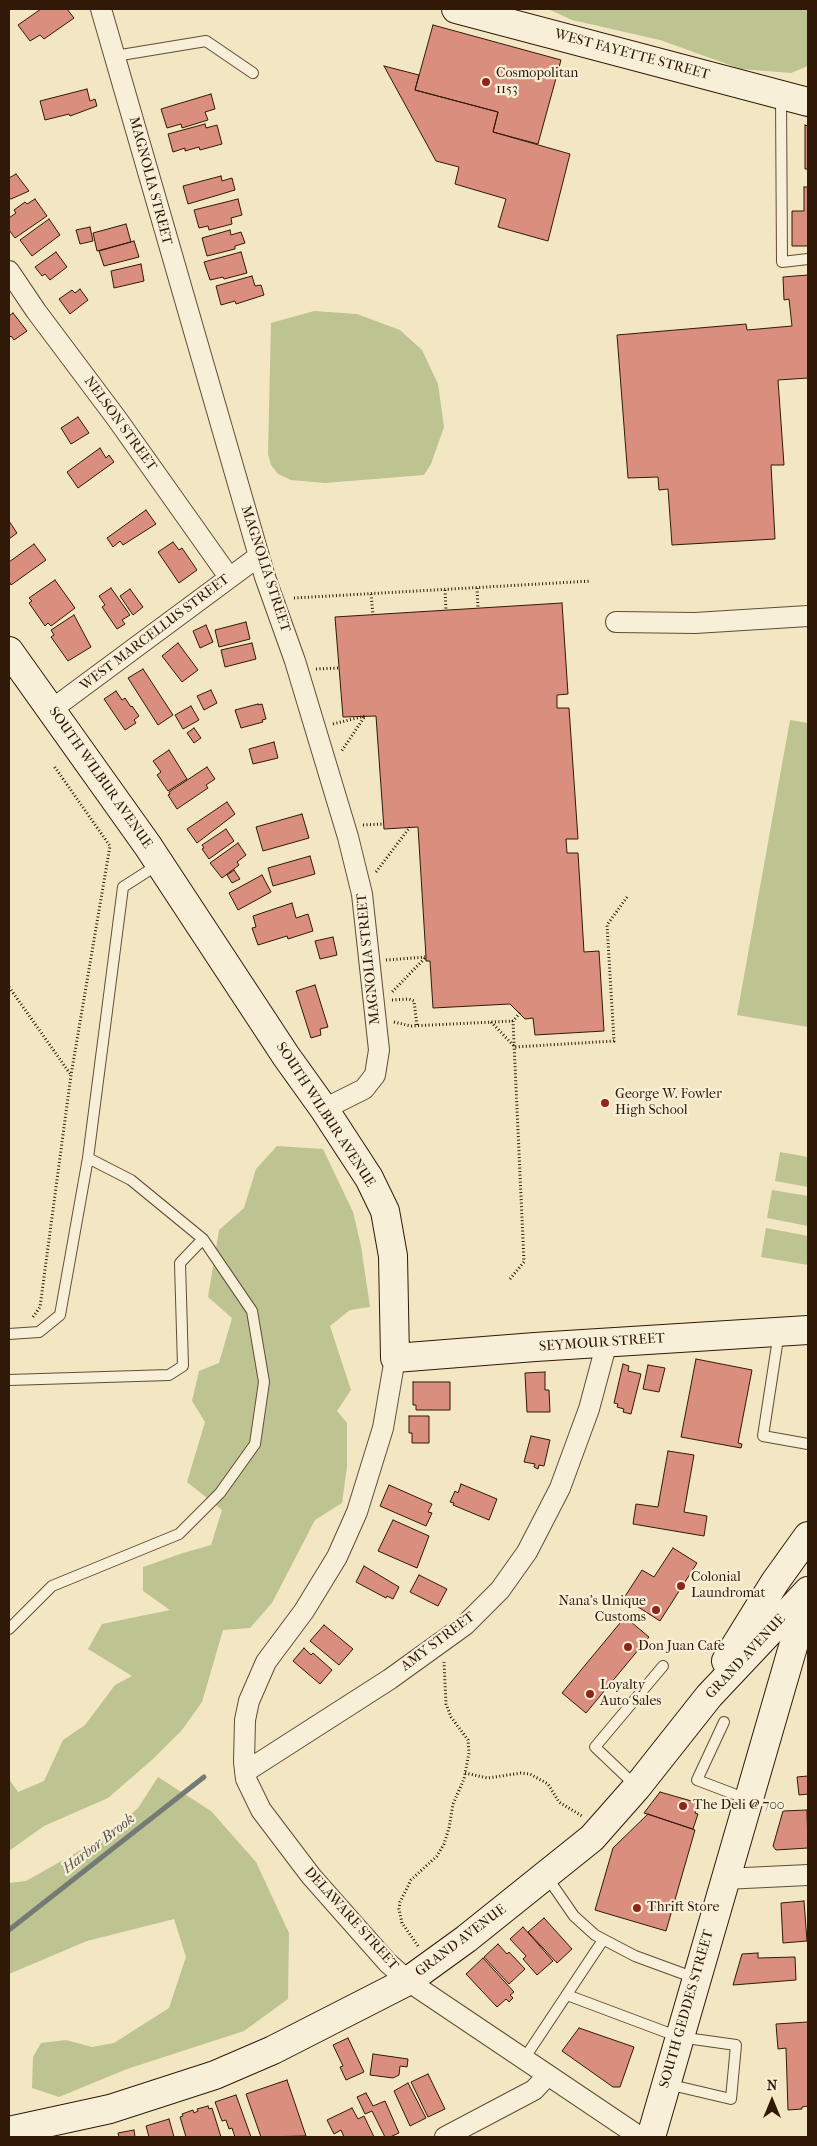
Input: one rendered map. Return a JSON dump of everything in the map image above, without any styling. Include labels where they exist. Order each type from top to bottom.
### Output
[{"type":"street","name":"MAGNOLIA STREET","points":[[101,9],[142,145],[174,268],[259,556],[295,661],[348,837],[362,894],[379,1050],[375,1075],[364,1089],[324,1109]]},
{"type":"street","name":"WEST FAYETTE STREET","points":[[456,9],[808,102]]},
{"type":"street","name":"NELSON STREET","points":[[9,271],[36,312],[118,419],[229,577]]},
{"type":"street","name":"WEST MARCELLUS STREET","points":[[51,710],[259,556]]},
{"type":"street","points":[[616,622],[695,623],[808,616]]},
{"type":"street","name":"SOUTH WILBUR AVENUE","points":[[9,651],[160,863],[286,1056],[324,1109],[369,1178],[385,1212],[393,1256],[395,1358],[383,1428],[357,1512],[337,1557],[304,1611],[266,1662],[249,1701],[245,1720],[245,1772]]},
{"type":"street","name":"SEYMOUR STREET","points":[[395,1358],[607,1342],[808,1330]]},
{"type":"street","name":"AMY STREET","points":[[245,1772],[390,1679],[465,1625],[500,1590],[527,1552],[560,1488],[589,1409],[607,1342]]},
{"type":"street","points":[[709,1696],[713,1682],[776,1582],[808,1536]]},
{"type":"street","name":"GRAND AVENUE","points":[[16,2133],[110,2109],[215,2075],[273,2050],[408,1981],[466,1939],[592,1838],[637,1786],[709,1696],[808,1592]]},
{"type":"street","name":"SOUTH GEDDES STREET","points":[[651,2137],[808,1592]]},
{"type":"street","name":"DELAWARE STREET","points":[[245,1772],[246,1779],[261,1810],[310,1876],[387,1962],[408,1981],[640,2137]]},
{"type":"street","points":[[724,1879],[808,1875]]},
{"type":"street","points":[[445,2137],[534,2090],[548,2075]]},
{"type":"lane","points":[[115,56],[166,46],[206,41],[254,73]]},
{"type":"lane","points":[[781,95],[782,262],[808,259]]},
{"type":"lane","points":[[9,1334],[39,1332],[60,1315],[88,1158],[123,887],[160,863]]},
{"type":"lane","points":[[9,1629],[52,1586],[179,1534],[220,1493],[255,1444],[264,1382],[252,1311],[203,1239],[131,1180],[88,1158]]},
{"type":"lane","points":[[9,1380],[169,1375],[183,1366],[180,1263],[203,1239]]},
{"type":"lane","points":[[779,1331],[763,1436],[808,1444]]},
{"type":"lane","points":[[637,1786],[595,1747],[664,1666]]},
{"type":"lane","points":[[724,1722],[697,1780],[748,1799]]},
{"type":"lane","points":[[546,1876],[574,1916],[603,1940],[635,1956],[696,1978]]},
{"type":"lane","points":[[524,2059],[603,1940]]},
{"type":"lane","points":[[567,1995],[679,2038],[736,2045],[731,2099],[666,2084]]},
{"type":"path","points":[[294,598],[591,582]]},
{"type":"path","points":[[477,588],[478,608]]},
{"type":"path","points":[[445,590],[446,610]]},
{"type":"path","points":[[371,594],[373,614]]},
{"type":"path","points":[[316,669],[339,668]]},
{"type":"path","points":[[332,724],[365,716],[340,754]]},
{"type":"path","points":[[32,1317],[40,1307],[71,1075],[110,846],[54,766]]},
{"type":"path","points":[[360,825],[384,824]]},
{"type":"path","points":[[374,874],[410,828]]},
{"type":"path","points":[[491,1022],[515,1047],[614,1041],[608,925],[627,897]]},
{"type":"path","points":[[385,960],[426,957],[387,999],[410,999],[414,1001],[417,1026]]},
{"type":"path","points":[[9,987],[71,1075]]},
{"type":"path","points":[[388,1020],[417,1026],[513,1021],[520,1014]]},
{"type":"path","points":[[510,1279],[524,1262],[513,1021]]},
{"type":"path","points":[[421,1949],[402,1923],[399,1909],[400,1902],[411,1880],[441,1852],[449,1828],[453,1804],[465,1773],[469,1746],[466,1736],[451,1717],[446,1704],[444,1659]]},
{"type":"path","points":[[465,1773],[488,1778],[521,1773],[530,1774],[548,1784],[559,1802],[564,1806],[586,1818]]},
{"type":"green space","points":[[548,9],[808,9],[808,66],[791,73],[741,69],[660,40],[572,20]]},
{"type":"green space","points":[[314,311],[357,314],[400,330],[422,350],[438,384],[444,427],[431,464],[424,475],[325,483],[291,480],[278,474],[271,465],[268,454],[271,323]]},
{"type":"green space","points":[[790,720],[808,723],[808,1027],[737,1015]]},
{"type":"green space","points":[[277,1146],[323,1149],[353,1212],[361,1246],[370,1307],[350,1310],[330,1326],[351,1390],[337,1411],[347,1423],[347,1467],[342,1503],[315,1520],[272,1603],[250,1628],[223,1630],[202,1702],[182,1730],[153,1759],[108,1798],[44,1826],[9,1851],[9,1779],[18,1792],[44,1781],[63,1740],[85,1725],[115,1685],[132,1676],[88,1649],[102,1624],[170,1610],[143,1591],[143,1567],[211,1545],[222,1510],[187,1482],[205,1422],[192,1401],[199,1371],[219,1363],[232,1318],[208,1297],[219,1230],[244,1208],[256,1169]]},
{"type":"green space","points":[[780,1152],[808,1157],[808,1187],[775,1181]]},
{"type":"green space","points":[[772,1190],[808,1196],[808,1226],[767,1218]]},
{"type":"green space","points":[[766,1228],[808,1236],[808,1265],[761,1257]]},
{"type":"green space","points":[[158,1777],[211,1811],[256,1862],[289,1933],[288,1999],[244,2031],[127,2069],[59,2097],[32,2088],[33,2057],[41,2043],[66,2040],[92,2047],[114,2043],[169,2008],[186,1957],[174,1919],[87,1941],[9,1974],[9,1883],[26,1881],[102,1838],[138,1808]]},
{"type":"building","points":[[41,9],[67,9],[74,18],[44,39],[40,35],[30,41],[18,25]]},
{"type":"building","name":"Cosmopolitan 1153","points":[[433,25],[561,60],[538,144],[493,132],[498,112],[415,90]]},
{"type":"building","points":[[384,66],[419,75],[415,90],[498,112],[493,132],[570,154],[548,241],[498,227],[506,199],[455,184],[459,167],[436,161]]},
{"type":"building","points":[[87,89],[90,101],[95,99],[97,106],[70,116],[69,114],[45,120],[40,101]]},
{"type":"building","points":[[211,94],[215,109],[205,112],[208,120],[182,128],[181,124],[167,128],[161,109]]},
{"type":"building","points":[[205,124],[206,128],[217,125],[222,144],[200,150],[199,147],[185,151],[185,148],[173,152],[168,134]]},
{"type":"building","points":[[805,125],[808,126],[808,169],[805,169]]},
{"type":"building","points":[[16,174],[29,191],[11,199],[9,198],[9,178]]},
{"type":"building","points":[[221,176],[222,181],[232,178],[235,190],[188,204],[183,186]]},
{"type":"building","points":[[804,187],[808,187],[808,246],[792,246],[792,211],[804,211]]},
{"type":"building","points":[[35,199],[47,216],[15,238],[9,230],[9,218],[16,213],[14,210],[25,202],[27,204]]},
{"type":"building","points":[[238,199],[242,215],[231,218],[232,224],[209,230],[208,226],[199,228],[194,210]]},
{"type":"building","points":[[49,219],[60,235],[32,256],[20,240]]},
{"type":"building","points":[[126,224],[131,242],[97,251],[93,233]]},
{"type":"building","points":[[90,227],[93,241],[80,244],[76,230]]},
{"type":"building","points":[[230,230],[231,235],[241,232],[245,243],[235,246],[235,249],[207,256],[202,238]]},
{"type":"building","points":[[134,241],[139,257],[104,266],[99,251]]},
{"type":"building","points":[[56,252],[67,267],[50,280],[45,274],[42,276],[35,267]]},
{"type":"building","points":[[241,252],[247,273],[224,279],[223,277],[210,280],[204,262]]},
{"type":"building","points":[[141,264],[144,281],[114,288],[111,271]]},
{"type":"building","points":[[808,275],[808,378],[778,380],[784,465],[771,465],[775,539],[672,545],[668,489],[659,490],[658,477],[628,478],[617,335],[746,324],[747,330],[792,326],[789,299],[784,300],[783,277]]},
{"type":"building","points":[[252,276],[255,286],[261,285],[264,295],[236,304],[235,301],[221,305],[216,286]]},
{"type":"building","points":[[80,289],[88,300],[70,314],[59,299],[72,290],[75,293]]},
{"type":"building","points":[[13,313],[27,331],[14,340],[11,336],[9,338],[9,316]]},
{"type":"building","points":[[78,417],[89,433],[71,444],[61,428]]},
{"type":"building","points":[[100,448],[106,458],[109,455],[114,462],[78,488],[67,472]]},
{"type":"building","points":[[146,510],[156,524],[123,545],[120,541],[113,547],[107,538]]},
{"type":"building","points":[[9,521],[17,533],[9,539]]},
{"type":"building","points":[[173,542],[179,550],[182,548],[197,570],[179,583],[158,552]]},
{"type":"building","points":[[34,544],[46,560],[11,585],[9,581],[9,562]]},
{"type":"building","points":[[55,580],[75,608],[51,626],[48,623],[45,626],[29,603],[32,601],[29,598]]},
{"type":"building","points":[[111,588],[130,615],[122,620],[125,624],[117,629],[102,607],[105,605],[99,596]]},
{"type":"building","points":[[130,589],[143,607],[133,615],[120,596]]},
{"type":"building","points":[[562,603],[568,694],[557,695],[557,708],[569,708],[578,839],[566,839],[567,853],[578,853],[584,952],[599,951],[604,1031],[535,1035],[533,1018],[525,1019],[510,1004],[433,1008],[430,961],[426,961],[418,827],[384,829],[376,716],[343,717],[335,617]]},
{"type":"building","points":[[74,615],[91,647],[68,661],[51,637],[54,635],[51,630]]},
{"type":"building","points":[[246,622],[250,639],[219,647],[215,630]]},
{"type":"building","points":[[206,625],[213,642],[200,648],[193,631]]},
{"type":"building","points":[[178,643],[198,670],[182,682],[162,656]]},
{"type":"building","points":[[252,643],[256,659],[225,667],[221,650]]},
{"type":"building","points":[[143,669],[173,715],[158,725],[128,678]]},
{"type":"building","points":[[211,690],[217,703],[204,710],[197,696]]},
{"type":"building","points":[[116,691],[122,700],[125,698],[139,716],[134,720],[136,723],[125,730],[104,699]]},
{"type":"building","points":[[262,704],[266,719],[262,720],[263,722],[241,728],[235,710]]},
{"type":"building","points":[[191,706],[199,720],[183,729],[175,715]]},
{"type":"building","points":[[194,728],[201,738],[194,743],[187,733]]},
{"type":"building","points":[[274,742],[278,758],[253,764],[249,749]]},
{"type":"building","points":[[169,750],[187,779],[168,791],[157,775],[161,772],[153,761]]},
{"type":"building","points":[[207,767],[215,779],[206,785],[208,788],[177,809],[168,795],[170,794],[169,792]]},
{"type":"building","points":[[227,802],[235,814],[197,843],[187,829]]},
{"type":"building","points":[[302,814],[309,838],[263,851],[256,827]]},
{"type":"building","points":[[226,829],[234,841],[209,859],[202,849],[204,848],[202,845]]},
{"type":"building","points":[[238,843],[246,855],[237,862],[239,865],[222,878],[210,863]]},
{"type":"building","points":[[310,856],[315,874],[273,886],[268,868]]},
{"type":"building","points":[[234,870],[240,879],[232,883],[227,875]]},
{"type":"building","points":[[262,875],[271,892],[238,910],[229,893]]},
{"type":"building","points":[[292,903],[296,918],[308,914],[313,931],[288,939],[287,936],[258,945],[252,928],[256,927],[253,916]]},
{"type":"building","points":[[333,937],[337,955],[320,959],[315,941]]},
{"type":"building","points":[[315,985],[328,1027],[320,1029],[321,1035],[311,1038],[296,991]]},
{"type":"building","points":[[696,1359],[752,1370],[738,1443],[742,1444],[741,1448],[681,1437]]},
{"type":"building","points":[[623,1364],[629,1366],[628,1371],[641,1374],[631,1414],[623,1412],[624,1409],[617,1407],[618,1404],[614,1403]]},
{"type":"building","points":[[648,1365],[665,1368],[659,1392],[643,1389]]},
{"type":"building","points":[[545,1372],[545,1390],[549,1390],[550,1412],[527,1412],[525,1373]]},
{"type":"building","points":[[413,1382],[450,1382],[450,1410],[416,1410],[416,1405],[413,1405]]},
{"type":"building","points":[[409,1416],[429,1416],[429,1443],[412,1443],[412,1433],[409,1433]]},
{"type":"building","points":[[531,1436],[550,1440],[544,1466],[539,1465],[538,1469],[534,1467],[535,1464],[524,1462]]},
{"type":"building","points":[[668,1451],[694,1455],[684,1512],[707,1516],[704,1536],[633,1524],[636,1504],[658,1507]]},
{"type":"building","points":[[461,1484],[497,1499],[489,1520],[450,1502],[455,1491],[458,1493]]},
{"type":"building","points":[[389,1485],[432,1504],[428,1512],[432,1513],[426,1526],[380,1506]]},
{"type":"building","points":[[393,1520],[429,1536],[417,1568],[378,1551]]},
{"type":"building","points":[[673,1548],[697,1563],[660,1621],[624,1598],[642,1570],[654,1577]]},
{"type":"building","points":[[364,1566],[399,1587],[393,1599],[387,1596],[386,1598],[356,1582]]},
{"type":"building","points":[[419,1575],[447,1589],[438,1606],[410,1592]]},
{"type":"building","points":[[625,1617],[649,1637],[586,1713],[562,1693]]},
{"type":"building","points":[[324,1625],[353,1649],[339,1665],[310,1641]]},
{"type":"building","points":[[304,1648],[311,1655],[313,1653],[332,1670],[320,1684],[293,1661]]},
{"type":"building","points":[[808,1776],[808,1794],[799,1795],[797,1777]]},
{"type":"building","points":[[660,1792],[695,1802],[697,1806],[695,1813],[698,1814],[693,1829],[644,1813]]},
{"type":"building","points":[[807,1810],[808,1848],[776,1850],[773,1846],[783,1811]]},
{"type":"building","points":[[648,1814],[695,1830],[666,1931],[595,1910],[613,1848]]},
{"type":"building","points":[[804,1901],[807,1941],[783,1943],[781,1903]]},
{"type":"building","points":[[544,1918],[572,1949],[557,1963],[528,1932]]},
{"type":"building","points":[[523,1927],[553,1961],[537,1975],[523,1959],[526,1956],[510,1939]]},
{"type":"building","points":[[498,1944],[507,1954],[509,1952],[525,1969],[509,1984],[484,1957]]},
{"type":"building","points":[[758,1953],[758,1958],[795,1957],[796,1980],[733,1985],[742,1954]]},
{"type":"building","points":[[483,1958],[514,1992],[510,1995],[513,1998],[509,2002],[506,1999],[497,2007],[466,1974]]},
{"type":"building","points":[[808,2022],[808,2106],[802,2107],[802,2109],[788,2110],[786,2048],[778,2049],[776,2024]]},
{"type":"building","points":[[579,2028],[634,2047],[620,2087],[613,2087],[562,2051]]},
{"type":"building","points":[[348,2038],[364,2072],[346,2080],[340,2067],[343,2066],[333,2045]]},
{"type":"building","points":[[373,2054],[408,2059],[407,2067],[400,2066],[399,2075],[393,2078],[370,2075]]},
{"type":"building","points":[[428,2074],[445,2109],[428,2117],[411,2082]]},
{"type":"building","points":[[287,2080],[306,2136],[261,2137],[246,2094]]},
{"type":"building","points":[[408,2083],[426,2118],[410,2126],[394,2091]]},
{"type":"building","points":[[366,2093],[373,2106],[385,2101],[399,2133],[385,2137],[372,2111],[365,2114],[357,2097]]},
{"type":"building","points":[[236,2095],[251,2137],[235,2137],[232,2128],[229,2129],[226,2120],[222,2121],[215,2102]]},
{"type":"building","points":[[208,2106],[209,2109],[212,2108],[221,2137],[186,2137],[180,2117],[183,2116],[182,2114],[193,2110],[194,2113],[198,2111],[197,2109]]},
{"type":"building","points":[[352,2108],[358,2119],[364,2116],[374,2137],[344,2137],[341,2130],[334,2134],[327,2120]]},
{"type":"building","points":[[169,2119],[174,2137],[149,2137],[146,2126]]},
{"type":"building","points":[[134,2130],[135,2137],[119,2137],[118,2133]]},
{"type":"waterway","name":"Harbor Brook","points":[[9,1930],[204,1777]]},
{"type":"place","name":"Cosmopolitan 1153","points":[[486,82]]},
{"type":"place","name":"George W. Fowler High School","points":[[605,1103]]},
{"type":"place","name":"Colonial Laundromat","points":[[681,1586]]},
{"type":"place","name":"Nana's Unique Customs","points":[[656,1610]]},
{"type":"place","name":"Don Juan Cafe","points":[[628,1647]]},
{"type":"place","name":"Loyalty Auto Sales","points":[[590,1694]]},
{"type":"place","name":"The Deli @ 700","points":[[683,1806]]},
{"type":"place","name":"Thrift Store","points":[[637,1908]]}]
